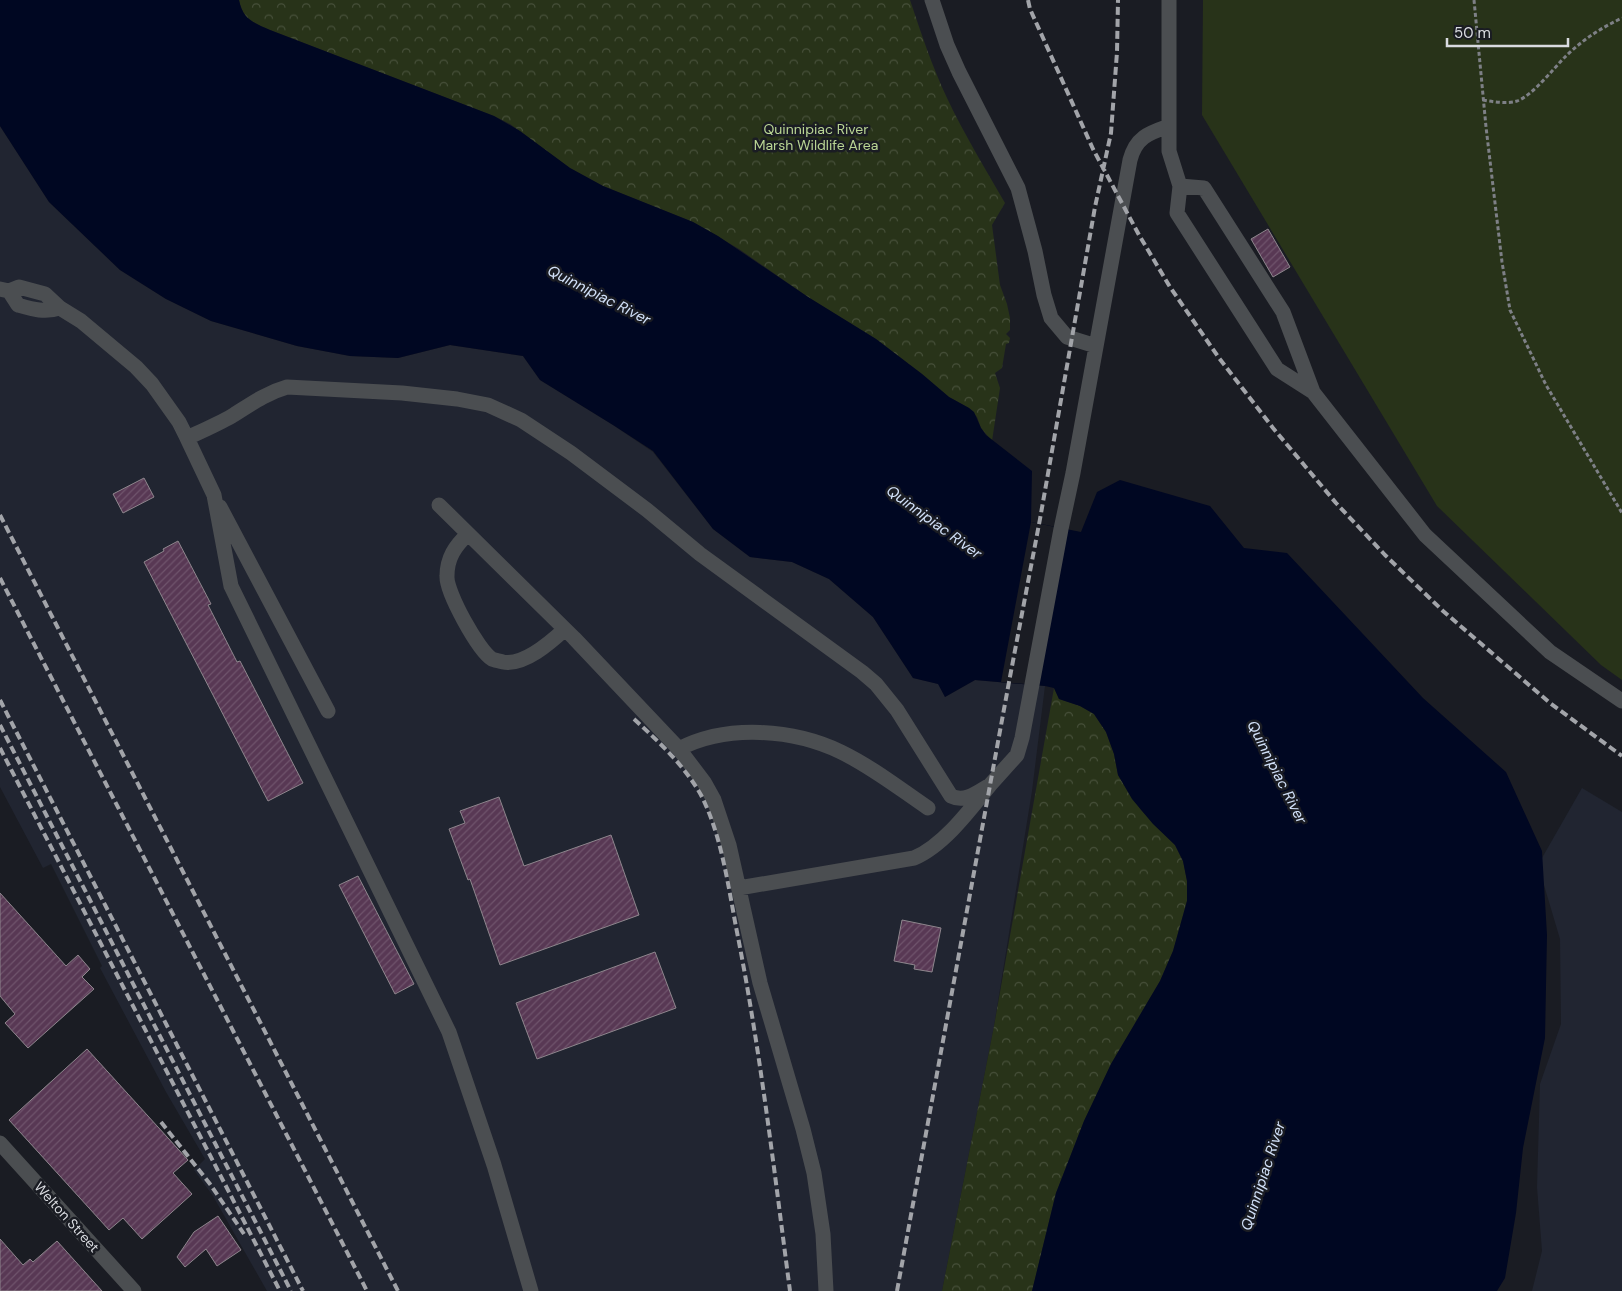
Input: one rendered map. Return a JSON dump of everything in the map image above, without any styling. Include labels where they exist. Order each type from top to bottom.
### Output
[{"type":"street","points":[[932,0],[947,45],[959,72],[1018,188],[1035,251],[1045,302],[1051,318],[1067,337],[1096,346]]},
{"type":"street","points":[[1169,0],[1169,151],[1180,186],[1177,213],[1277,369],[1312,392],[1425,535],[1550,652],[1622,701]]},
{"type":"street","points":[[739,888],[914,858],[923,854],[965,815],[1017,755],[1020,748],[1073,473],[1124,188],[1133,149],[1139,141],[1151,132],[1169,126]]},
{"type":"street","points":[[1180,186],[1204,188],[1283,312],[1312,392]]},
{"type":"street","points":[[4,290],[18,305],[42,311],[60,308],[81,321],[136,367],[156,390],[179,422],[214,495],[328,711]]},
{"type":"street","points":[[187,438],[232,416],[258,399],[287,387],[457,399],[488,405],[503,411],[538,430],[571,453],[647,510],[700,554],[876,684],[897,710],[952,796],[958,800],[966,798],[990,786]]},
{"type":"street","points":[[214,495],[231,586],[449,1032],[494,1165],[531,1291]]},
{"type":"street","points":[[439,505],[565,628],[679,749],[704,782],[714,800],[729,845],[760,984],[814,1172],[823,1234],[826,1291]]},
{"type":"street","points":[[468,534],[458,543],[451,554],[446,578],[450,591],[471,633],[492,659],[514,662],[524,658],[540,649],[565,628]]},
{"type":"street","points":[[679,749],[694,741],[727,733],[772,733],[808,740],[842,752],[928,808]]},
{"type":"street","name":"Welton Street","points":[[0,1143],[134,1291]]},
{"type":"path","points":[[1474,0],[1483,100],[1501,252],[1510,310],[1546,385],[1622,513]]},
{"type":"path","points":[[1483,100],[1501,103],[1518,101],[1539,85],[1565,56],[1598,30],[1622,18]]},
{"type":"shaded area","points":[[0,126],[49,202],[120,270],[166,299],[211,321],[297,346],[350,356],[398,358],[450,345],[523,356],[540,380],[653,452],[713,529],[750,557],[792,562],[829,579],[873,617],[913,678],[939,684],[945,697],[975,680],[1045,686],[1032,791],[994,1026],[942,1291],[267,1291],[213,1196],[194,1170],[205,1159],[166,1092],[100,968],[102,966],[51,864],[43,868],[0,787]]},
{"type":"shaded area","points":[[1582,788],[1622,812],[1622,1291],[1532,1291],[1542,1251],[1537,1187],[1540,1084],[1561,1024],[1560,939],[1538,865]]},
{"type":"green space","name":"Quinnipiac River Marsh Wildlife Area","points":[[239,0],[910,0],[947,98],[1005,203],[992,225],[1000,285],[1010,318],[1010,330],[1006,334],[1010,338],[1009,343],[1006,344],[1002,368],[995,373],[1000,388],[992,441],[981,428],[977,417],[969,408],[949,397],[876,339],[808,297],[739,249],[693,222],[603,186],[570,168],[510,124],[494,116],[259,25],[246,16]]},
{"type":"green space","points":[[1203,0],[1622,0],[1622,680],[1601,665],[1437,506],[1202,115]]},
{"type":"green space","points":[[1054,688],[1059,699],[1080,706],[1094,714],[1106,732],[1114,754],[1118,775],[1141,810],[1175,845],[1183,861],[1187,881],[1187,901],[1173,951],[1160,981],[1111,1064],[1084,1121],[1056,1193],[1032,1291],[942,1291],[994,1026]]},
{"type":"water","name":"Quinnipiac River","points":[[0,0],[239,0],[243,12],[250,20],[270,30],[494,116],[520,131],[570,168],[603,186],[693,222],[718,236],[808,297],[876,339],[949,397],[974,412],[986,435],[1032,471],[1031,522],[1081,532],[1097,492],[1120,480],[1210,506],[1244,548],[1287,553],[1423,698],[1506,772],[1542,851],[1547,935],[1545,1038],[1523,1148],[1516,1213],[1505,1278],[1497,1291],[1032,1291],[1056,1193],[1084,1121],[1111,1064],[1160,981],[1173,951],[1187,901],[1187,881],[1183,861],[1175,845],[1153,824],[1132,799],[1118,775],[1114,754],[1106,732],[1094,714],[1080,706],[1059,699],[1054,688],[1045,686],[975,680],[945,697],[938,684],[913,678],[873,617],[829,579],[792,562],[750,557],[713,529],[653,451],[540,380],[523,356],[450,345],[398,358],[350,356],[297,346],[211,321],[166,299],[120,270],[49,202],[0,126]]},
{"type":"pier","points":[[1031,522],[1065,529],[1038,685],[1001,682]]},
{"type":"building","points":[[1268,229],[1290,267],[1273,277],[1251,239]]},
{"type":"building","points":[[144,478],[154,497],[123,513],[113,494]]},
{"type":"building","points":[[178,541],[211,604],[208,605],[237,662],[240,661],[303,783],[268,801],[144,562]]},
{"type":"building","points":[[499,797],[524,866],[611,835],[639,915],[500,965],[470,879],[468,880],[449,829],[465,823],[460,811]]},
{"type":"building","points":[[358,876],[414,984],[395,994],[339,885]]},
{"type":"building","points":[[0,893],[66,966],[78,955],[90,969],[82,977],[94,989],[28,1048],[5,1023],[15,1014],[0,996]]},
{"type":"building","points":[[902,920],[941,928],[932,972],[914,969],[915,965],[894,961]]},
{"type":"building","points":[[655,952],[676,1008],[537,1059],[516,1003]]},
{"type":"building","points":[[87,1049],[188,1160],[173,1173],[192,1194],[142,1239],[123,1218],[109,1230],[9,1120]]},
{"type":"building","points":[[218,1216],[241,1250],[217,1266],[206,1249],[185,1267],[177,1257],[194,1232]]},
{"type":"building","points":[[0,1239],[23,1265],[30,1259],[33,1262],[57,1241],[102,1291],[0,1291]]},
{"type":"railway","points":[[1028,0],[1030,9],[1093,149],[1139,235],[1170,287],[1219,358],[1273,428],[1336,503],[1385,555],[1443,611],[1550,703],[1622,756]]},
{"type":"railway","points":[[897,1291],[1040,519],[1095,207],[1111,133],[1117,52],[1118,0]]},
{"type":"railway","points":[[0,515],[398,1291]]},
{"type":"railway","points":[[0,578],[367,1291]]},
{"type":"railway","points":[[0,700],[303,1291]]},
{"type":"railway","points":[[634,719],[671,754],[694,784],[708,810],[719,843],[745,972],[766,1109],[790,1291]]},
{"type":"railway","points":[[0,725],[291,1291]]},
{"type":"railway","points":[[0,748],[280,1291]]},
{"type":"railway","points":[[161,1122],[210,1184],[244,1234]]}]
